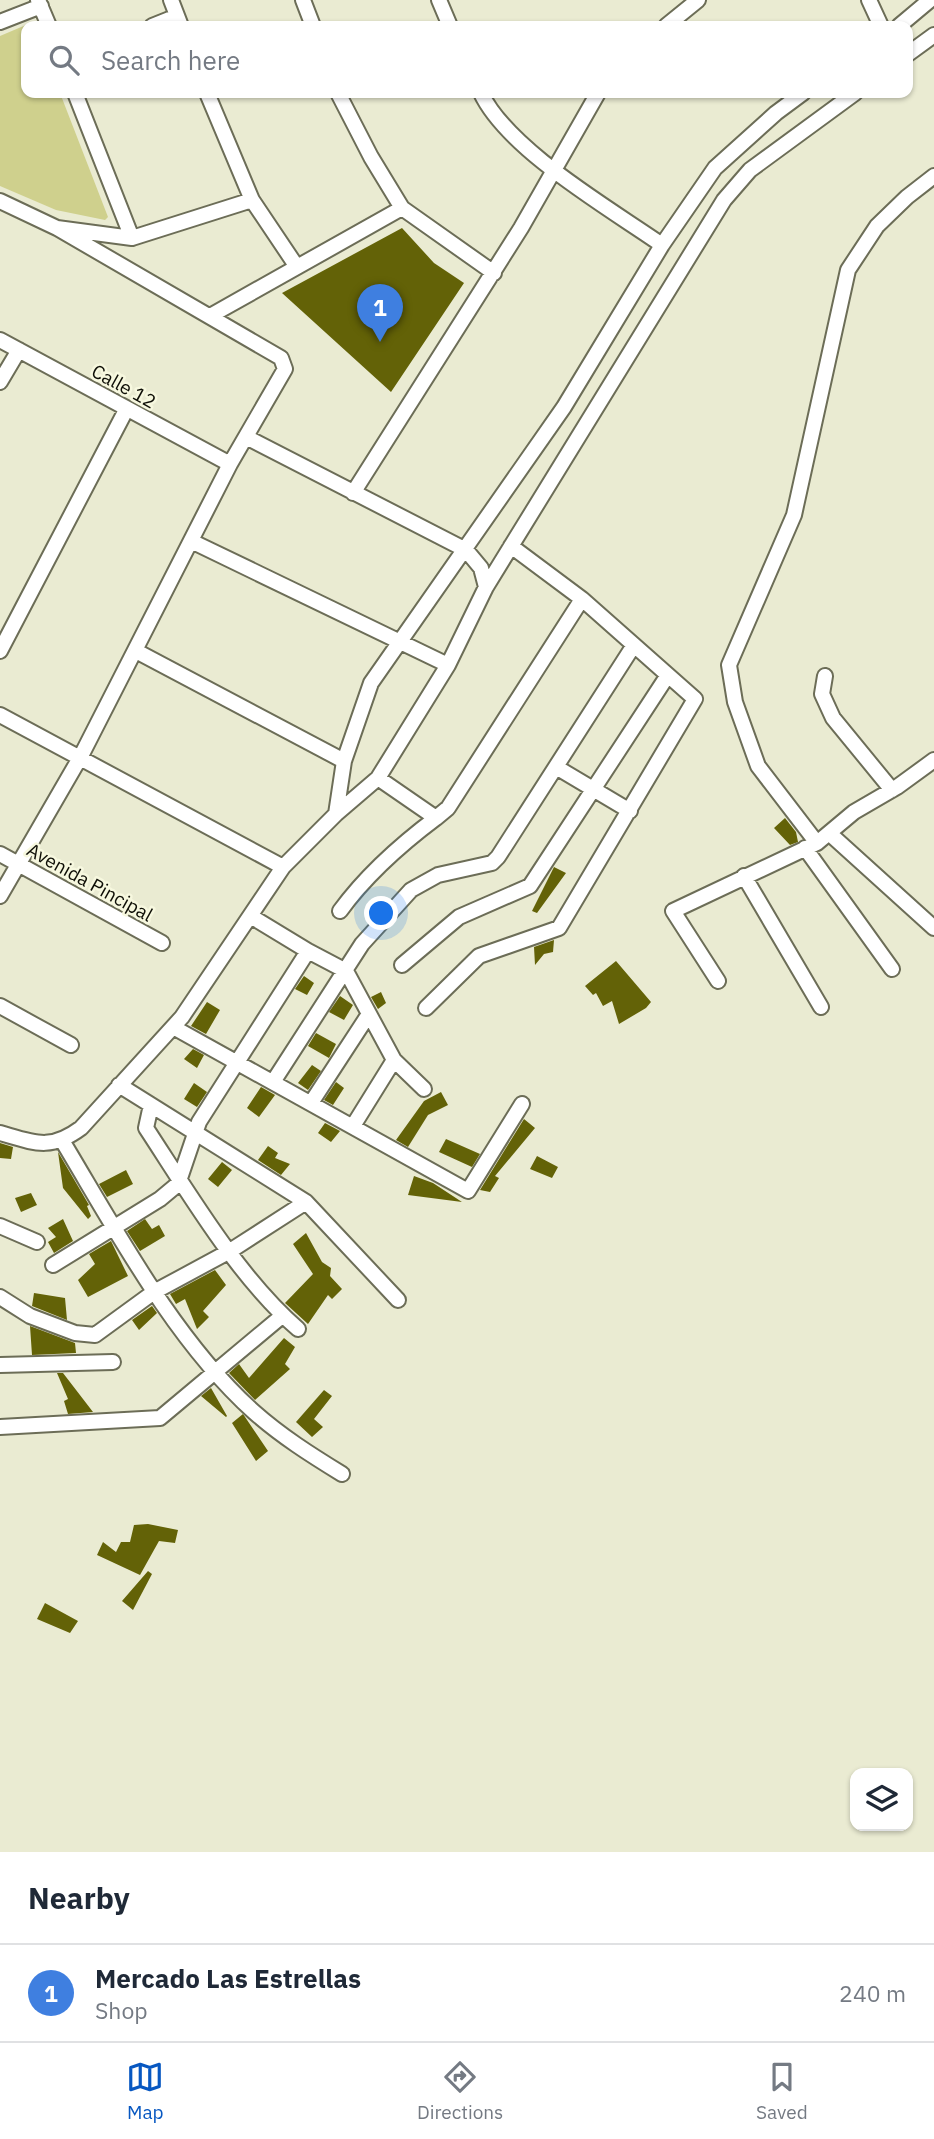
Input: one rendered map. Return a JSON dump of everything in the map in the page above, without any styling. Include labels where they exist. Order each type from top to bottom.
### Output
[{"type":"street","points":[[171,0],[179,21]]},
{"type":"street","points":[[303,0],[311,21]]},
{"type":"street","points":[[439,0],[448,21]]},
{"type":"street","points":[[672,21],[698,0]]},
{"type":"street","points":[[869,0],[879,21]]},
{"type":"street","points":[[0,22],[39,3],[47,21]]},
{"type":"street","points":[[905,21],[926,4]]},
{"type":"street","points":[[913,50],[934,35]]},
{"type":"street","points":[[77,98],[132,238]]},
{"type":"street","points":[[209,98],[252,200],[297,267]]},
{"type":"street","points":[[340,98],[370,157],[402,208],[494,273]]},
{"type":"street","points":[[485,98],[510,132],[554,168],[662,245]]},
{"type":"street","points":[[353,493],[494,273],[595,98]]},
{"type":"street","points":[[336,814],[344,761],[371,683],[564,407],[662,245],[715,168],[775,113],[796,98]]},
{"type":"street","points":[[0,1133],[36,1143],[63,1142],[81,1128],[173,1027],[252,917],[284,867],[336,814],[377,778],[448,665],[486,587],[724,200],[750,170],[848,98]]},
{"type":"street","points":[[892,969],[758,766],[738,714],[729,665],[794,515],[848,270],[877,226],[934,176]]},
{"type":"street","points":[[57,228],[132,238],[252,200]]},
{"type":"street","points":[[0,201],[57,228],[210,316],[285,363],[247,438],[230,464],[81,756],[0,896]]},
{"type":"street","points":[[210,316],[402,208]]},
{"type":"street","name":"Calle 12","points":[[0,340],[126,411],[230,464]]},
{"type":"street","points":[[0,383],[19,350]]},
{"type":"street","points":[[0,651],[126,411]]},
{"type":"street","points":[[247,438],[466,550],[481,568],[486,587]]},
{"type":"street","points":[[191,541],[448,665]]},
{"type":"street","points":[[426,1008],[479,956],[559,928],[695,699],[582,600],[511,546]]},
{"type":"street","points":[[340,911],[376,869],[436,818],[455,796],[582,600]]},
{"type":"street","points":[[273,1082],[362,944],[411,890],[438,875],[492,863],[634,645]]},
{"type":"street","points":[[136,651],[344,761]]},
{"type":"street","points":[[402,965],[459,917],[530,886],[668,675]]},
{"type":"street","points":[[825,676],[822,694],[827,707],[892,790]]},
{"type":"street","points":[[0,715],[284,867]]},
{"type":"street","points":[[718,981],[673,911],[811,845],[854,812],[892,790],[934,760]]},
{"type":"street","points":[[556,766],[630,810]]},
{"type":"street","points":[[377,778],[436,818]]},
{"type":"street","points":[[829,832],[934,928]]},
{"type":"street","name":"Avenida Pincipal","points":[[0,854],[162,943]]},
{"type":"street","points":[[744,876],[821,1007]]},
{"type":"street","points":[[252,917],[346,971],[394,1060],[424,1089]]},
{"type":"street","points":[[53,1265],[160,1199],[180,1179],[195,1132],[308,951]]},
{"type":"street","points":[[0,1006],[71,1045]]},
{"type":"street","points":[[311,1103],[369,1014]]},
{"type":"street","points":[[173,1027],[468,1191],[522,1104]]},
{"type":"street","points":[[353,1126],[394,1060]]},
{"type":"street","points":[[119,1085],[306,1202],[398,1300]]},
{"type":"street","points":[[151,1105],[146,1128],[230,1251],[282,1315],[298,1329]]},
{"type":"street","points":[[63,1142],[154,1292],[216,1371],[253,1412],[296,1446],[342,1474]]},
{"type":"street","points":[[0,1297],[53,1325],[75,1333],[95,1335],[154,1292],[230,1251],[306,1202]]},
{"type":"street","points":[[0,1226],[37,1242]]},
{"type":"street","points":[[0,1427],[160,1418],[282,1315]]},
{"type":"street","points":[[0,1365],[113,1362]]},
{"type":"green space","points":[[21,27],[21,98],[62,98],[108,217],[105,220],[56,210],[0,186],[0,36]]},
{"type":"building","points":[[402,228],[434,263],[464,283],[391,392],[282,293]]},
{"type":"building","points":[[785,818],[796,832],[798,842],[790,845],[774,828]]},
{"type":"building","points":[[554,867],[566,873],[537,913],[532,911]]},
{"type":"building","points":[[554,940],[553,952],[544,954],[535,965],[534,947]]},
{"type":"building","points":[[616,961],[651,1002],[646,1008],[619,1024],[612,1001],[603,1006],[596,993],[593,995],[585,986]]},
{"type":"building","points":[[304,976],[314,983],[307,995],[295,989]]},
{"type":"building","points":[[381,992],[386,1003],[378,1009],[371,997]]},
{"type":"building","points":[[340,996],[353,1005],[344,1020],[329,1012]]},
{"type":"building","points":[[207,1002],[220,1010],[206,1034],[191,1026]]},
{"type":"building","points":[[316,1033],[336,1044],[329,1058],[308,1046]]},
{"type":"building","points":[[193,1049],[204,1055],[197,1068],[184,1059]]},
{"type":"building","points":[[312,1065],[321,1071],[308,1090],[298,1083]]},
{"type":"building","points":[[336,1082],[344,1088],[333,1105],[324,1100]]},
{"type":"building","points":[[194,1083],[207,1092],[197,1107],[184,1099]]},
{"type":"building","points":[[261,1087],[275,1095],[259,1117],[247,1108]]},
{"type":"building","points":[[441,1092],[448,1105],[428,1115],[408,1147],[396,1140],[424,1101]]},
{"type":"building","points":[[524,1119],[535,1128],[495,1176],[499,1178],[490,1192],[480,1190]]},
{"type":"building","points":[[325,1123],[340,1131],[331,1142],[318,1133]]},
{"type":"building","points":[[446,1139],[480,1154],[472,1167],[439,1152]]},
{"type":"building","points":[[0,1143],[13,1147],[11,1159],[0,1158]]},
{"type":"building","points":[[268,1146],[278,1153],[275,1158],[290,1164],[281,1175],[258,1160]]},
{"type":"building","points":[[58,1152],[89,1205],[87,1206],[91,1216],[88,1219],[63,1188]]},
{"type":"building","points":[[537,1156],[558,1167],[552,1178],[530,1169]]},
{"type":"building","points":[[222,1162],[232,1170],[218,1187],[208,1179]]},
{"type":"building","points":[[126,1170],[133,1184],[107,1197],[99,1184]]},
{"type":"building","points":[[414,1176],[433,1183],[462,1202],[408,1195]]},
{"type":"building","points":[[31,1193],[37,1205],[21,1212],[15,1198]]},
{"type":"building","points":[[63,1219],[73,1241],[54,1253],[48,1242],[56,1237],[48,1228]]},
{"type":"building","points":[[145,1219],[152,1229],[159,1225],[165,1236],[140,1251],[127,1231]]},
{"type":"building","points":[[306,1233],[322,1262],[331,1268],[330,1276],[342,1289],[332,1299],[328,1295],[308,1324],[285,1303],[313,1274],[293,1244]]},
{"type":"building","points":[[111,1241],[128,1276],[88,1297],[78,1280],[95,1264],[89,1254]]},
{"type":"building","points":[[215,1270],[226,1285],[203,1311],[209,1317],[197,1329],[185,1299],[176,1304],[170,1294]]},
{"type":"building","points":[[34,1293],[65,1298],[67,1320],[32,1306]]},
{"type":"building","points":[[152,1306],[157,1313],[139,1330],[132,1320]]},
{"type":"building","points":[[30,1326],[75,1343],[76,1353],[32,1355]]},
{"type":"building","points":[[284,1338],[295,1347],[285,1364],[290,1369],[255,1400],[229,1373],[239,1364],[249,1378]]},
{"type":"building","points":[[57,1373],[63,1373],[93,1412],[68,1414],[64,1401],[68,1399]]},
{"type":"building","points":[[211,1388],[227,1416],[226,1417],[201,1396]]},
{"type":"building","points":[[324,1390],[332,1396],[314,1419],[323,1427],[312,1437],[296,1422]]},
{"type":"building","points":[[243,1414],[268,1451],[256,1461],[232,1423]]},
{"type":"building","points":[[148,1524],[178,1530],[175,1543],[159,1541],[140,1575],[97,1555],[103,1542],[116,1552],[121,1542],[130,1542],[134,1525]]},
{"type":"building","points":[[148,1571],[152,1574],[133,1610],[122,1601]]},
{"type":"building","points":[[45,1603],[78,1621],[70,1633],[37,1619]]},
{"type":"place","name":"Mercado Las Estrellas","points":[[380,342]]}]
